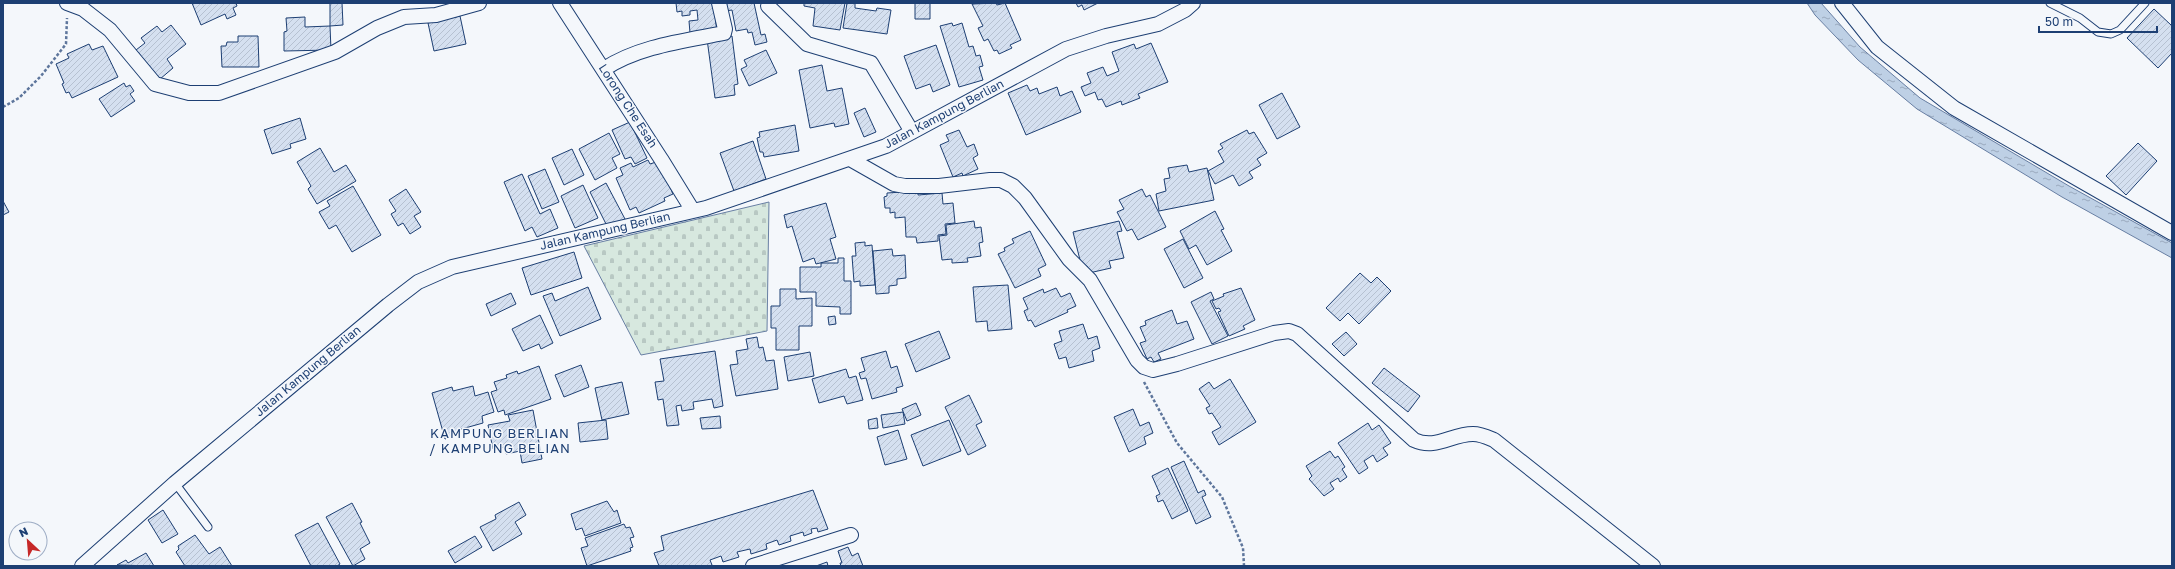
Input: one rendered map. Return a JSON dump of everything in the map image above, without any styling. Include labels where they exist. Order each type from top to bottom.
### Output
[{"type":"street","points":[[66,8],[83,9],[110,30],[155,84],[189,93],[219,93],[335,52],[377,28],[404,17],[436,16],[479,3]]},
{"type":"street","name":"Lorong Che Esah","points":[[560,3],[574,22],[693,211]]},
{"type":"street","points":[[570,3],[574,22]]},
{"type":"street","points":[[604,70],[616,61],[651,49],[724,33],[725,29],[719,3]]},
{"type":"street","name":"Jalan Kampung Berlian","points":[[82,566],[175,483],[382,310],[418,282],[452,267],[693,211],[886,146],[1066,49],[1106,36],[1158,24],[1185,10],[1193,3]]},
{"type":"street","points":[[1842,3],[1877,47],[1954,108],[2172,233]]},
{"type":"street","points":[[768,6],[807,44],[871,63],[912,132]]},
{"type":"street","points":[[850,158],[894,184],[905,186],[939,186],[990,180],[1001,180],[1013,186],[1025,198],[1070,259],[1090,280],[1137,360],[1144,367],[1153,370],[1177,364],[1274,333],[1289,331],[1297,334],[1414,440],[1430,444],[1472,434],[1482,435],[1494,440],[1653,566]]},
{"type":"street","points":[[753,566],[851,535]]},
{"type":"lane","points":[[2050,3],[2080,18],[2098,32],[2111,34],[2120,30],[2145,3]]},
{"type":"lane","points":[[175,483],[208,527]]},
{"type":"path","points":[[3,107],[19,98],[41,76],[66,44],[66,8]]},
{"type":"path","points":[[1144,367],[1144,382],[1177,444],[1222,497],[1243,548],[1244,566]]},
{"type":"green space","points":[[769,202],[767,331],[641,355],[584,246]]},
{"type":"water","points":[[1807,3],[1821,3],[1860,47],[1920,98],[2069,186],[2172,243],[2172,258],[2062,197],[1917,109],[1858,60],[1815,15]]},
{"type":"building","points":[[192,3],[236,3],[237,6],[233,8],[236,15],[227,19],[225,14],[201,25]]},
{"type":"building","points":[[330,3],[342,3],[343,25],[330,26]]},
{"type":"building","points":[[676,3],[714,3],[717,34],[690,33],[689,21],[698,20],[697,10],[690,11],[690,15],[682,16],[682,11],[677,12]]},
{"type":"building","points":[[723,3],[754,3],[761,35],[765,34],[767,42],[755,45],[752,32],[748,33],[747,29],[736,31],[732,10],[725,11]]},
{"type":"building","points":[[804,3],[845,3],[840,30],[813,26],[815,8],[804,6]]},
{"type":"building","points":[[847,3],[855,3],[855,8],[876,11],[877,8],[891,10],[887,34],[843,28]]},
{"type":"building","points":[[915,3],[930,3],[930,19],[915,19]]},
{"type":"building","points":[[996,3],[997,5],[1005,3],[1021,40],[1010,45],[1012,48],[999,54],[997,50],[994,51],[988,39],[984,41],[978,28],[983,26],[972,4]]},
{"type":"building","points":[[1076,3],[1098,3],[1084,10],[1082,5],[1078,7]]},
{"type":"building","points":[[2154,9],[2171,25],[2172,24],[2172,53],[2158,68],[2127,38]]},
{"type":"building","points":[[460,16],[466,44],[434,51],[428,23]]},
{"type":"building","points":[[305,17],[305,27],[330,26],[331,50],[284,51],[284,32],[287,31],[286,18]]},
{"type":"building","points":[[952,23],[953,26],[962,23],[969,47],[973,46],[976,56],[980,55],[983,66],[979,67],[983,80],[959,87],[940,26]]},
{"type":"building","points":[[171,25],[186,44],[167,59],[173,68],[160,79],[136,50],[145,43],[141,38],[157,26],[162,32]]},
{"type":"building","points":[[238,36],[258,36],[259,67],[222,67],[221,46],[226,46],[227,42],[238,42]]},
{"type":"building","points":[[732,36],[738,84],[734,85],[735,95],[715,98],[707,39]]},
{"type":"building","points":[[1151,43],[1168,82],[1138,94],[1140,98],[1122,105],[1121,101],[1106,107],[1102,99],[1098,100],[1095,92],[1085,96],[1081,87],[1091,83],[1087,73],[1103,67],[1107,76],[1119,71],[1112,52],[1134,44],[1136,49]]},
{"type":"building","points":[[89,44],[92,50],[103,46],[118,77],[72,98],[69,92],[66,93],[62,84],[64,83],[56,64],[69,58],[67,54]]},
{"type":"building","points":[[936,45],[950,85],[933,92],[930,84],[916,89],[904,56]]},
{"type":"building","points":[[766,50],[777,73],[749,86],[741,69],[747,66],[744,60]]},
{"type":"building","points":[[822,65],[827,91],[842,88],[849,124],[835,127],[834,123],[810,128],[799,70]]},
{"type":"building","points":[[124,83],[126,87],[130,85],[134,91],[130,94],[135,101],[111,117],[99,99]]},
{"type":"building","points":[[1027,85],[1030,91],[1037,88],[1039,94],[1057,87],[1060,96],[1072,91],[1081,112],[1026,135],[1008,93]]},
{"type":"building","points":[[1282,93],[1300,127],[1277,139],[1259,105]]},
{"type":"building","points":[[865,108],[876,132],[864,137],[854,113]]},
{"type":"building","points":[[300,118],[306,139],[290,144],[291,148],[272,154],[264,130]]},
{"type":"building","points":[[630,122],[647,158],[635,164],[631,157],[625,159],[612,130]]},
{"type":"building","points":[[795,125],[799,151],[764,157],[763,152],[760,152],[757,138],[760,137],[759,132]]},
{"type":"building","points":[[959,130],[967,147],[974,144],[978,155],[973,158],[978,169],[963,176],[962,173],[953,177],[940,145],[949,141],[946,135]]},
{"type":"building","points":[[1247,130],[1249,134],[1254,132],[1267,153],[1257,159],[1261,165],[1249,172],[1253,178],[1239,186],[1233,175],[1215,184],[1208,171],[1224,162],[1218,151],[1223,148],[1220,144]]},
{"type":"building","points":[[609,133],[620,154],[612,158],[617,168],[595,180],[579,149]]},
{"type":"building","points":[[753,141],[766,179],[734,191],[720,153]]},
{"type":"building","points":[[2138,143],[2157,161],[2126,195],[2106,176]]},
{"type":"building","points":[[320,148],[334,172],[346,165],[356,181],[317,204],[308,189],[311,186],[297,162]]},
{"type":"building","points":[[572,149],[584,175],[564,185],[552,158]]},
{"type":"building","points":[[648,160],[650,164],[659,161],[673,194],[664,198],[665,201],[639,213],[636,207],[630,210],[616,178],[623,175],[620,168],[631,163],[633,167]]},
{"type":"building","points":[[1187,165],[1189,172],[1207,168],[1214,200],[1159,211],[1156,194],[1166,191],[1164,179],[1170,178],[1168,168]]},
{"type":"building","points":[[545,169],[559,202],[542,209],[528,176]]},
{"type":"building","points":[[522,174],[540,214],[550,209],[558,228],[537,237],[532,227],[525,231],[504,182]]},
{"type":"building","points":[[606,183],[625,219],[608,228],[590,192]]},
{"type":"building","points":[[583,185],[598,218],[575,228],[561,196]]},
{"type":"building","points":[[353,186],[381,235],[352,252],[336,225],[329,229],[319,212],[330,206],[327,201]]},
{"type":"building","points":[[406,189],[421,212],[414,216],[421,227],[410,234],[403,223],[398,226],[391,214],[396,211],[389,200]]},
{"type":"building","points":[[1142,189],[1146,197],[1150,195],[1166,227],[1138,240],[1132,229],[1127,231],[1117,212],[1124,209],[1119,200]]},
{"type":"building","points":[[918,191],[918,195],[942,193],[943,204],[953,203],[955,223],[945,224],[946,234],[938,235],[938,241],[917,243],[916,237],[906,237],[905,217],[895,218],[895,212],[890,213],[890,208],[885,208],[884,197],[887,196],[887,193]]},
{"type":"building","points":[[3,201],[9,212],[3,215]]},
{"type":"building","points":[[826,203],[836,237],[830,239],[836,259],[816,264],[814,258],[803,262],[792,226],[787,228],[784,215]]},
{"type":"building","points":[[1215,211],[1224,229],[1221,230],[1232,251],[1207,265],[1196,245],[1189,249],[1180,231]]},
{"type":"building","points":[[974,221],[975,228],[981,227],[983,242],[979,243],[981,256],[967,258],[968,262],[952,263],[952,259],[942,260],[939,236],[947,235],[946,225]]},
{"type":"building","points":[[1119,221],[1122,231],[1117,232],[1124,258],[1109,261],[1111,268],[1089,273],[1087,266],[1082,268],[1073,232]]},
{"type":"building","points":[[1030,231],[1046,265],[1038,269],[1041,276],[1015,288],[998,254],[1005,251],[1004,248],[1014,243],[1012,239]]},
{"type":"building","points":[[1183,239],[1203,278],[1184,288],[1164,249]]},
{"type":"building","points":[[865,242],[865,246],[872,245],[875,285],[860,286],[860,281],[854,282],[852,256],[856,256],[855,243]]},
{"type":"building","points":[[892,249],[893,256],[905,255],[906,278],[897,279],[897,285],[889,286],[889,293],[876,294],[873,251]]},
{"type":"building","points":[[574,252],[582,278],[531,295],[522,268]]},
{"type":"building","points":[[838,258],[844,258],[844,281],[851,281],[851,314],[840,314],[840,307],[816,306],[816,292],[800,292],[800,267],[821,267],[821,263],[838,263]]},
{"type":"building","points":[[1360,273],[1371,283],[1377,277],[1391,291],[1359,324],[1348,313],[1340,321],[1326,308]]},
{"type":"building","points":[[1008,285],[1012,329],[988,331],[987,321],[976,322],[973,287]]},
{"type":"building","points":[[588,287],[601,319],[560,336],[543,296],[552,293],[555,301]]},
{"type":"building","points":[[1056,288],[1061,297],[1070,293],[1076,306],[1067,310],[1068,312],[1035,327],[1031,320],[1028,321],[1024,311],[1028,309],[1023,298],[1043,289],[1044,293]]},
{"type":"building","points":[[1241,288],[1255,320],[1243,326],[1245,329],[1229,336],[1218,312],[1221,311],[1219,308],[1216,309],[1212,301],[1224,296],[1223,294]]},
{"type":"building","points":[[780,289],[796,289],[796,299],[812,298],[812,326],[799,326],[799,350],[776,350],[776,328],[771,328],[771,306],[780,306]]},
{"type":"building","points":[[1211,292],[1214,299],[1210,301],[1228,336],[1212,344],[1191,302]]},
{"type":"building","points":[[511,293],[516,304],[491,316],[486,304]]},
{"type":"building","points":[[1172,310],[1177,324],[1187,321],[1194,339],[1158,353],[1161,359],[1154,362],[1151,357],[1147,359],[1140,343],[1146,341],[1140,327],[1146,325],[1145,321]]},
{"type":"building","points":[[540,315],[553,343],[541,349],[539,344],[523,351],[512,329]]},
{"type":"building","points":[[835,316],[836,324],[829,325],[828,317]]},
{"type":"building","points":[[1083,324],[1088,339],[1097,336],[1100,348],[1092,351],[1094,361],[1069,368],[1066,357],[1059,359],[1054,344],[1062,341],[1059,331]]},
{"type":"building","points":[[939,331],[950,358],[916,372],[905,344]]},
{"type":"building","points":[[1346,332],[1357,344],[1344,356],[1332,344]]},
{"type":"building","points":[[757,337],[759,348],[763,347],[766,361],[774,360],[778,389],[736,396],[730,365],[738,364],[736,351],[748,349],[746,339]]},
{"type":"building","points":[[715,351],[723,406],[714,408],[712,399],[693,402],[694,409],[682,411],[681,405],[676,406],[679,425],[667,426],[663,399],[658,400],[655,382],[664,381],[660,359]]},
{"type":"building","points":[[886,351],[891,368],[897,366],[903,386],[896,388],[897,392],[872,399],[866,378],[861,379],[859,373],[865,371],[861,358]]},
{"type":"building","points":[[810,352],[814,376],[788,381],[784,357]]},
{"type":"building","points":[[581,365],[589,387],[564,397],[555,375]]},
{"type":"building","points":[[539,366],[551,399],[505,415],[504,410],[498,412],[491,392],[497,390],[494,382],[507,378],[506,375],[517,371],[518,374]]},
{"type":"building","points":[[1384,368],[1420,396],[1408,412],[1372,383]]},
{"type":"building","points":[[846,369],[849,378],[856,376],[863,400],[847,404],[844,396],[819,403],[812,379]]},
{"type":"building","points":[[1230,379],[1256,422],[1219,445],[1212,432],[1221,427],[1212,413],[1209,414],[1206,408],[1210,406],[1199,389],[1209,382],[1214,389]]},
{"type":"building","points":[[622,382],[629,414],[602,420],[595,388]]},
{"type":"building","points":[[473,386],[475,396],[488,392],[494,412],[482,416],[483,423],[458,430],[460,434],[445,439],[432,393],[452,387],[453,391]]},
{"type":"building","points":[[969,395],[982,422],[976,425],[986,446],[968,455],[945,407]]},
{"type":"building","points":[[916,403],[921,415],[907,421],[902,409]]},
{"type":"building","points":[[1133,409],[1140,426],[1149,422],[1153,433],[1144,437],[1146,444],[1129,452],[1114,417]]},
{"type":"building","points":[[533,410],[542,459],[522,463],[520,451],[506,454],[505,447],[493,449],[488,425],[510,421],[508,415]]},
{"type":"building","points":[[903,412],[905,424],[883,428],[881,415]]},
{"type":"building","points":[[720,416],[721,428],[702,429],[700,418]]},
{"type":"building","points":[[877,418],[878,428],[869,429],[868,420]]},
{"type":"building","points":[[606,420],[608,439],[580,442],[578,423]]},
{"type":"building","points":[[949,420],[961,451],[923,466],[911,435]]},
{"type":"building","points":[[1368,423],[1372,430],[1379,425],[1391,443],[1383,448],[1388,455],[1377,462],[1373,455],[1364,461],[1368,468],[1359,474],[1338,443]]},
{"type":"building","points":[[898,430],[907,459],[885,465],[877,437]]},
{"type":"building","points":[[1330,451],[1335,458],[1338,456],[1345,467],[1342,469],[1347,477],[1340,482],[1338,478],[1330,483],[1334,489],[1324,496],[1309,479],[1312,476],[1306,466]]},
{"type":"building","points":[[1184,461],[1198,493],[1204,490],[1206,495],[1202,497],[1211,517],[1196,524],[1171,467]]},
{"type":"building","points":[[1168,468],[1188,511],[1172,519],[1163,500],[1158,502],[1156,496],[1160,494],[1152,476]]},
{"type":"building","points":[[813,490],[828,529],[818,532],[817,528],[811,529],[812,533],[804,536],[803,532],[790,536],[791,541],[779,545],[777,540],[766,544],[767,549],[751,554],[750,549],[737,552],[739,557],[723,562],[721,556],[710,560],[712,565],[709,566],[659,566],[654,553],[664,550],[661,536]]},
{"type":"building","points":[[607,501],[614,512],[617,510],[621,523],[585,536],[582,528],[576,530],[571,514]]},
{"type":"building","points":[[519,502],[526,515],[515,522],[522,534],[493,551],[480,527],[496,519],[495,515]]},
{"type":"building","points":[[352,503],[362,522],[360,523],[370,543],[360,549],[365,559],[353,566],[326,517]]},
{"type":"building","points":[[163,510],[178,534],[162,543],[148,520]]},
{"type":"building","points":[[318,523],[340,564],[337,566],[311,566],[295,535]]},
{"type":"building","points":[[624,524],[626,528],[630,527],[634,537],[630,538],[633,547],[630,548],[631,551],[587,566],[581,548],[588,546],[585,538]]},
{"type":"building","points":[[195,535],[209,554],[220,547],[232,566],[185,566],[176,552],[179,549],[178,546]]},
{"type":"building","points":[[475,536],[482,547],[455,563],[448,551]]},
{"type":"building","points":[[848,547],[852,556],[858,553],[863,566],[841,566],[840,563],[842,563],[838,551]]},
{"type":"building","points":[[146,553],[154,566],[117,565],[126,560],[128,563]]},
{"type":"building","points":[[827,562],[828,566],[816,566]]},
{"type":"district","name":"KAMPUNG BERLIAN / KAMPUNG BELIAN","points":[[500,440]]}]
